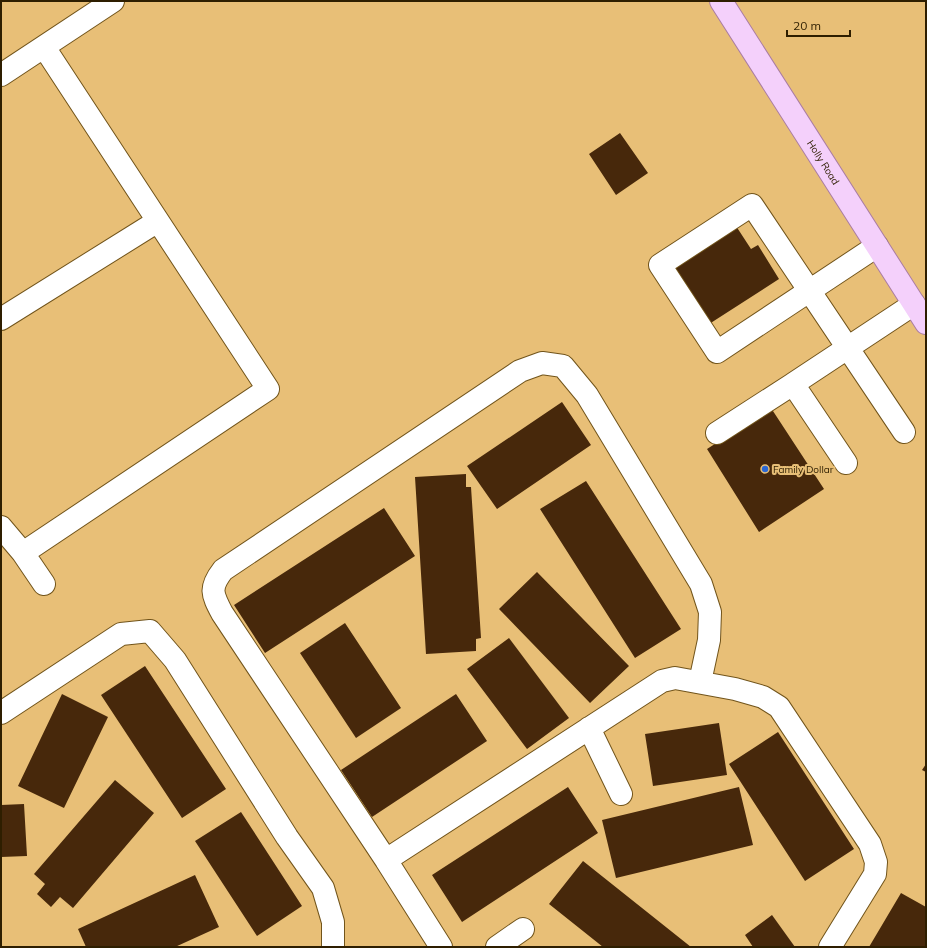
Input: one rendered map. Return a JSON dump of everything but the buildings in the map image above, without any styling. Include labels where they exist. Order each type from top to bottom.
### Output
[{"type":"main road","name":"Holly Road","points":[[721,1],[926,323]]},
{"type":"street","points":[[1,75],[113,1]]},
{"type":"street","points":[[23,553],[268,389],[44,46]]},
{"type":"street","points":[[877,246],[809,291],[717,352],[660,265],[752,205],[809,291],[847,348],[904,432]]},
{"type":"street","points":[[1,320],[158,221]]},
{"type":"street","points":[[717,433],[914,304]]},
{"type":"street","points":[[441,947],[386,860],[222,613],[213,595],[214,581],[223,570],[520,371],[542,363],[563,366],[587,395],[700,584],[710,612],[709,640],[700,682]]},
{"type":"street","points":[[793,384],[846,463]]},
{"type":"street","points":[[1,527],[23,553],[44,584]]},
{"type":"street","points":[[1,713],[121,634],[150,630],[175,660],[287,837],[323,888],[333,922],[333,947]]},
{"type":"street","points":[[386,860],[662,681],[675,678],[700,682],[735,689],[763,697],[779,707],[870,844],[876,862],[875,874],[830,947]]},
{"type":"street","points":[[588,728],[621,794]]},
{"type":"street","points":[[497,947],[523,929]]},
{"type":"place","name":"Family Dollar","points":[[765,469]]}]
